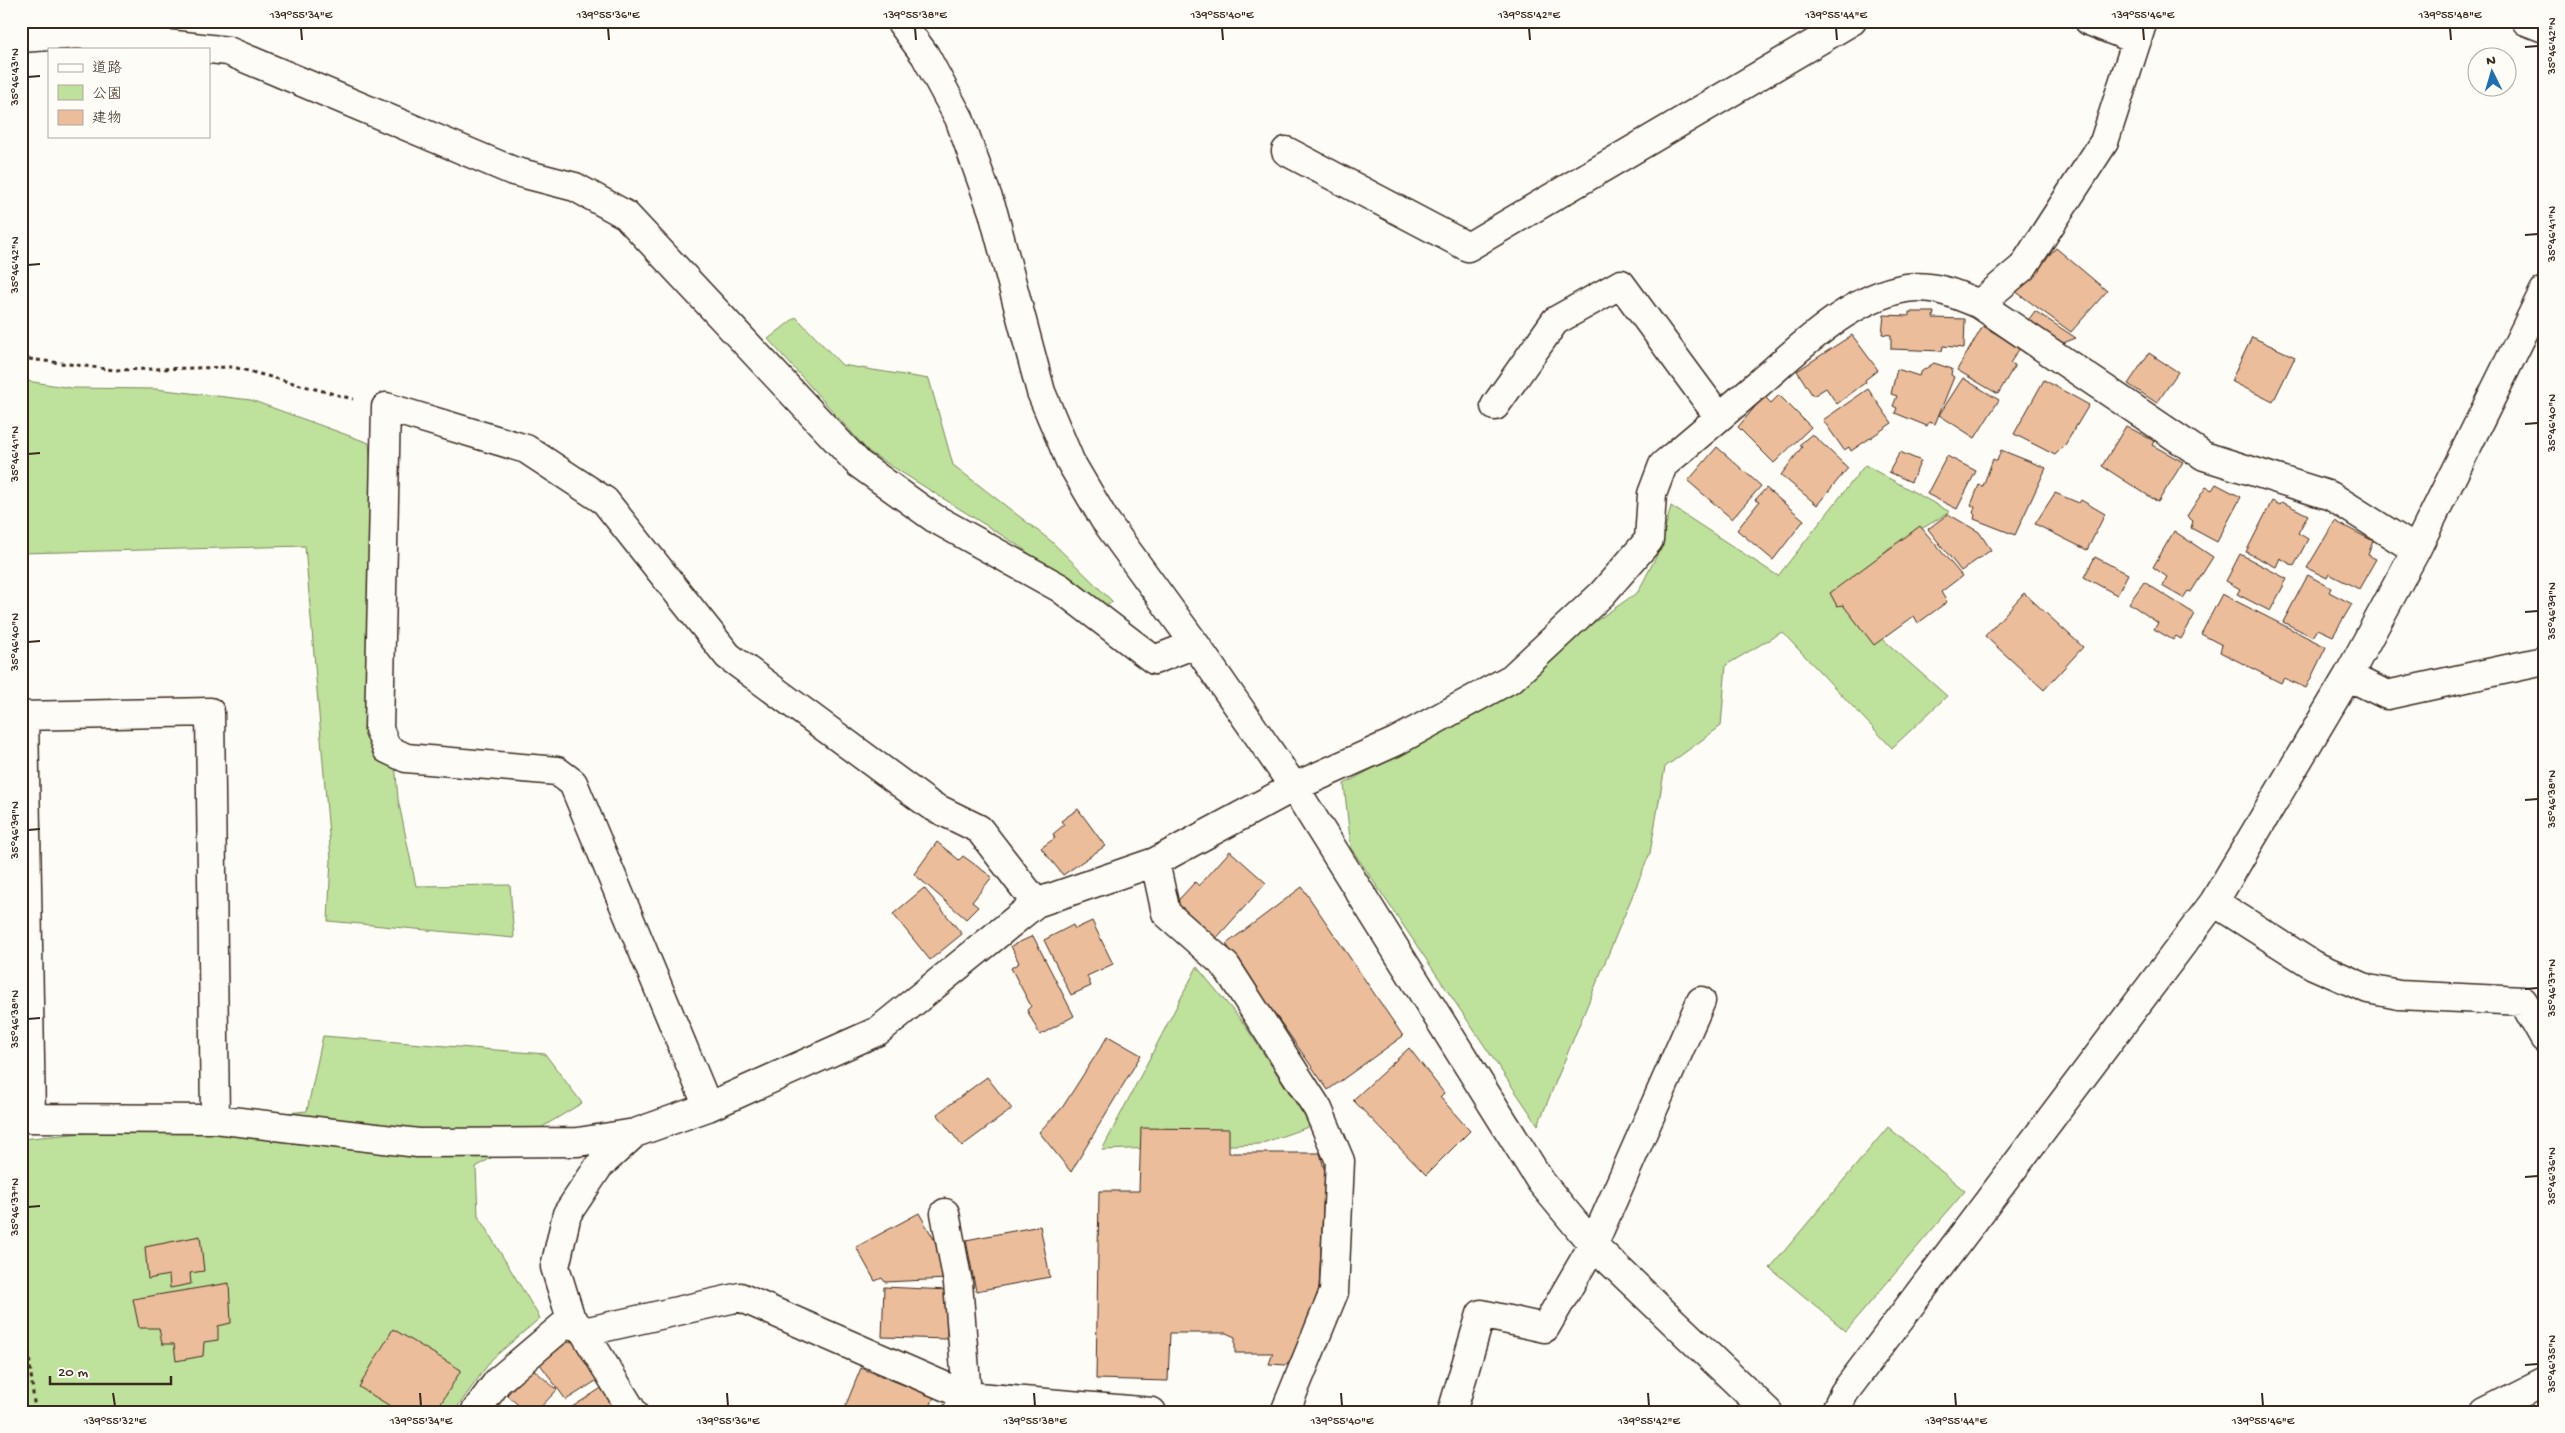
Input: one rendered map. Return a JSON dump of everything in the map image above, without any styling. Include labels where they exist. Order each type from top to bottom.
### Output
[{"type":"street","points":[[900,21],[925,55],[959,118],[993,212],[1040,392],[1070,461],[1104,519],[1195,644],[1294,788],[1530,1166],[1593,1245],[1768,1412]]},
{"type":"street","points":[[1286,151],[1468,248],[1852,21]]},
{"type":"street","points":[[1979,304],[2023,267],[2104,142],[2140,31],[2089,21]]},
{"type":"street","points":[[2526,21],[2544,28]]},
{"type":"street","points":[[21,38],[78,34],[202,48]]},
{"type":"street","points":[[210,49],[228,51],[513,171],[575,187],[626,215],[859,464],[934,518],[1060,588],[1154,660],[1195,644]]},
{"type":"street","points":[[1495,406],[1555,321],[1620,284],[1719,417]]},
{"type":"street","points":[[215,1119],[210,712],[23,716],[26,1117],[215,1119],[418,1144],[578,1142],[635,1133],[708,1107],[878,1031],[1036,903],[1155,862],[1294,788],[1395,742],[1512,678],[1602,594],[1648,540],[1652,494],[1664,465],[1822,331],[1868,300],[1906,288],[1928,287],[1952,293],[1979,304],[2204,456],[2331,496],[2416,550]]},
{"type":"street","points":[[1835,1412],[1844,1393],[2214,902],[2348,676],[2416,550],[2544,291]]},
{"type":"street","points":[[708,1107],[573,783],[557,771],[406,758],[387,750],[379,729],[386,407],[526,449],[605,501],[728,656],[930,805],[979,829],[1036,903]]},
{"type":"street","points":[[2348,676],[2387,695],[2544,661]]},
{"type":"street","points":[[1155,862],[1166,912],[1226,966],[1318,1109],[1340,1161],[1334,1292],[1285,1412]]},
{"type":"street","points":[[2214,902],[2313,965],[2368,989],[2399,995],[2523,1001],[2544,1038]]},
{"type":"street","points":[[1452,1412],[1481,1314],[1545,1328],[1593,1245],[1701,1001]]},
{"type":"street","points":[[633,1412],[577,1325],[555,1267],[567,1214],[599,1166],[635,1133]]},
{"type":"street","points":[[945,1213],[958,1283],[962,1404]]},
{"type":"street","points":[[475,1412],[498,1381],[577,1325],[740,1297],[962,1404],[1152,1412]]},
{"type":"street","points":[[2486,1412],[2544,1382]]},
{"type":"path","points":[[21,358],[115,370],[233,367],[386,407]]},
{"type":"path","points":[[21,1280],[35,1412]]},
{"type":"green space","points":[[796,317],[842,365],[929,379],[953,465],[1051,541],[1113,602],[1099,607],[1019,546],[869,452],[768,339]]},
{"type":"green space","points":[[21,380],[71,388],[156,389],[251,400],[369,443],[398,799],[416,886],[510,885],[514,938],[328,921],[331,859],[305,546],[21,553]]},
{"type":"green space","points":[[1865,465],[1950,512],[1889,548],[1834,596],[1947,696],[1892,748],[1782,632],[1726,665],[1721,726],[1665,767],[1650,853],[1538,1125],[1351,848],[1344,784],[1517,690],[1586,628],[1638,592],[1659,551],[1671,506],[1778,576]]},
{"type":"green space","points":[[1197,967],[1244,1024],[1311,1126],[1260,1144],[1102,1150]]},
{"type":"green space","points":[[323,1036],[545,1054],[582,1103],[476,1167],[478,1216],[540,1318],[492,1359],[454,1412],[21,1412],[21,1139],[307,1111]]},
{"type":"green space","points":[[1888,1127],[1965,1191],[1846,1331],[1770,1268]]},
{"type":"building","points":[[2056,248],[2107,291],[2071,332],[2015,291]]},
{"type":"building","points":[[2035,311],[2076,338],[2058,345],[2026,323]]},
{"type":"building","points":[[1909,312],[1934,312],[1933,318],[1965,319],[1964,348],[1943,346],[1942,351],[1891,349],[1891,335],[1882,334],[1884,315],[1909,316]]},
{"type":"building","points":[[1983,326],[2020,348],[2010,363],[2015,365],[1998,394],[1957,370]]},
{"type":"building","points":[[1852,335],[1878,370],[1865,380],[1866,382],[1837,404],[1826,388],[1813,396],[1797,371]]},
{"type":"building","points":[[2252,337],[2295,357],[2273,402],[2231,381]]},
{"type":"building","points":[[2149,353],[2178,372],[2157,403],[2128,384]]},
{"type":"building","points":[[1934,363],[1952,369],[1951,375],[1954,377],[1935,424],[1929,422],[1927,426],[1895,413],[1897,408],[1893,406],[1897,396],[1891,394],[1897,369],[1919,376],[1922,371]]},
{"type":"building","points":[[1963,378],[1999,400],[1975,438],[1939,415]]},
{"type":"building","points":[[2044,380],[2089,405],[2065,445],[2055,455],[2014,434]]},
{"type":"building","points":[[1868,389],[1892,423],[1851,451],[1849,447],[1844,450],[1823,420]]},
{"type":"building","points":[[1779,395],[1811,427],[1774,463],[1738,427],[1764,396],[1771,403]]},
{"type":"building","points":[[2126,426],[2154,441],[2152,445],[2183,462],[2158,502],[2102,466]]},
{"type":"building","points":[[1812,434],[1848,468],[1817,505],[1781,475],[1802,447],[1799,445]]},
{"type":"building","points":[[1717,447],[1761,486],[1732,519],[1688,481]]},
{"type":"building","points":[[2001,450],[2046,468],[2015,535],[1974,519],[1975,507],[1971,505],[1979,485],[1983,486],[1993,459],[1997,461]]},
{"type":"building","points":[[1900,452],[1921,461],[1911,482],[1889,472]]},
{"type":"building","points":[[1947,456],[1976,471],[1957,509],[1927,494]]},
{"type":"building","points":[[2216,484],[2241,497],[2217,542],[2191,528],[2193,521],[2187,516],[2206,487],[2212,490]]},
{"type":"building","points":[[1766,488],[1804,520],[1773,560],[1737,530],[1759,502],[1755,500]]},
{"type":"building","points":[[2055,493],[2079,503],[2081,500],[2105,514],[2087,550],[2035,524]]},
{"type":"building","points":[[2272,501],[2280,505],[2282,502],[2308,515],[2298,533],[2308,539],[2294,566],[2280,558],[2276,567],[2246,552]]},
{"type":"building","points":[[1948,514],[1979,532],[1991,550],[1961,571],[1928,529]]},
{"type":"building","points":[[2335,521],[2373,541],[2368,555],[2376,559],[2359,589],[2329,574],[2327,578],[2307,568]]},
{"type":"building","points":[[1920,526],[1962,576],[1941,592],[1947,602],[1918,623],[1914,616],[1874,645],[1843,605],[1837,606],[1830,593]]},
{"type":"building","points":[[2174,531],[2213,557],[2191,592],[2188,591],[2183,598],[2162,586],[2167,577],[2153,567]]},
{"type":"building","points":[[2240,554],[2287,579],[2270,611],[2237,594],[2240,589],[2226,581]]},
{"type":"building","points":[[2095,557],[2128,574],[2117,595],[2084,577]]},
{"type":"building","points":[[2308,575],[2331,588],[2329,592],[2352,604],[2333,636],[2318,629],[2313,637],[2283,622]]},
{"type":"building","points":[[2144,582],[2195,614],[2181,639],[2176,636],[2173,640],[2154,629],[2158,623],[2129,603]]},
{"type":"building","points":[[2024,593],[2083,647],[2044,690],[1985,636]]},
{"type":"building","points":[[2222,594],[2326,647],[2306,688],[2284,678],[2281,683],[2220,652],[2222,645],[2201,634]]},
{"type":"building","points":[[1078,809],[1105,846],[1063,875],[1041,848],[1055,838],[1053,834],[1064,825],[1061,821]]},
{"type":"building","points":[[937,842],[959,860],[963,856],[992,877],[972,902],[978,907],[966,919],[914,874]]},
{"type":"building","points":[[1230,851],[1266,883],[1212,943],[1172,907],[1195,882],[1199,886]]},
{"type":"building","points":[[1302,887],[1403,1036],[1328,1090],[1226,944]]},
{"type":"building","points":[[924,888],[962,934],[930,960],[893,914]]},
{"type":"building","points":[[1092,921],[1113,964],[1087,976],[1091,986],[1071,995],[1044,940],[1073,925],[1075,929]]},
{"type":"building","points":[[1033,936],[1074,1016],[1040,1035],[1027,1010],[1031,1006],[1011,968],[1019,963],[1011,946]]},
{"type":"building","points":[[1108,1036],[1141,1055],[1071,1172],[1039,1132],[1062,1108]]},
{"type":"building","points":[[1409,1048],[1444,1093],[1440,1097],[1470,1131],[1426,1175],[1353,1100]]},
{"type":"building","points":[[987,1077],[1012,1109],[962,1146],[937,1114]]},
{"type":"building","points":[[1141,1128],[1229,1129],[1229,1153],[1320,1153],[1325,1172],[1319,1288],[1302,1339],[1287,1365],[1269,1364],[1273,1353],[1235,1353],[1235,1337],[1226,1333],[1170,1333],[1168,1381],[1096,1379],[1099,1191],[1139,1191]]},
{"type":"building","points":[[919,1213],[940,1250],[947,1279],[885,1282],[882,1278],[875,1281],[856,1247]]},
{"type":"building","points":[[1040,1226],[1050,1277],[976,1291],[966,1240]]},
{"type":"building","points":[[200,1236],[204,1271],[190,1273],[191,1284],[170,1288],[169,1275],[148,1279],[145,1247]]},
{"type":"building","points":[[229,1283],[231,1323],[218,1326],[218,1340],[204,1342],[203,1356],[176,1361],[174,1344],[162,1344],[159,1328],[139,1328],[133,1299]]},
{"type":"building","points":[[884,1287],[948,1290],[947,1339],[882,1337]]},
{"type":"building","points":[[393,1329],[461,1370],[436,1412],[400,1412],[359,1387]]},
{"type":"building","points":[[574,1341],[599,1379],[566,1400],[540,1364],[566,1343]]},
{"type":"building","points":[[532,1368],[557,1390],[536,1412],[526,1412],[507,1395]]},
{"type":"building","points":[[861,1368],[934,1397],[928,1412],[843,1412]]},
{"type":"building","points":[[603,1387],[621,1412],[566,1411]]}]
